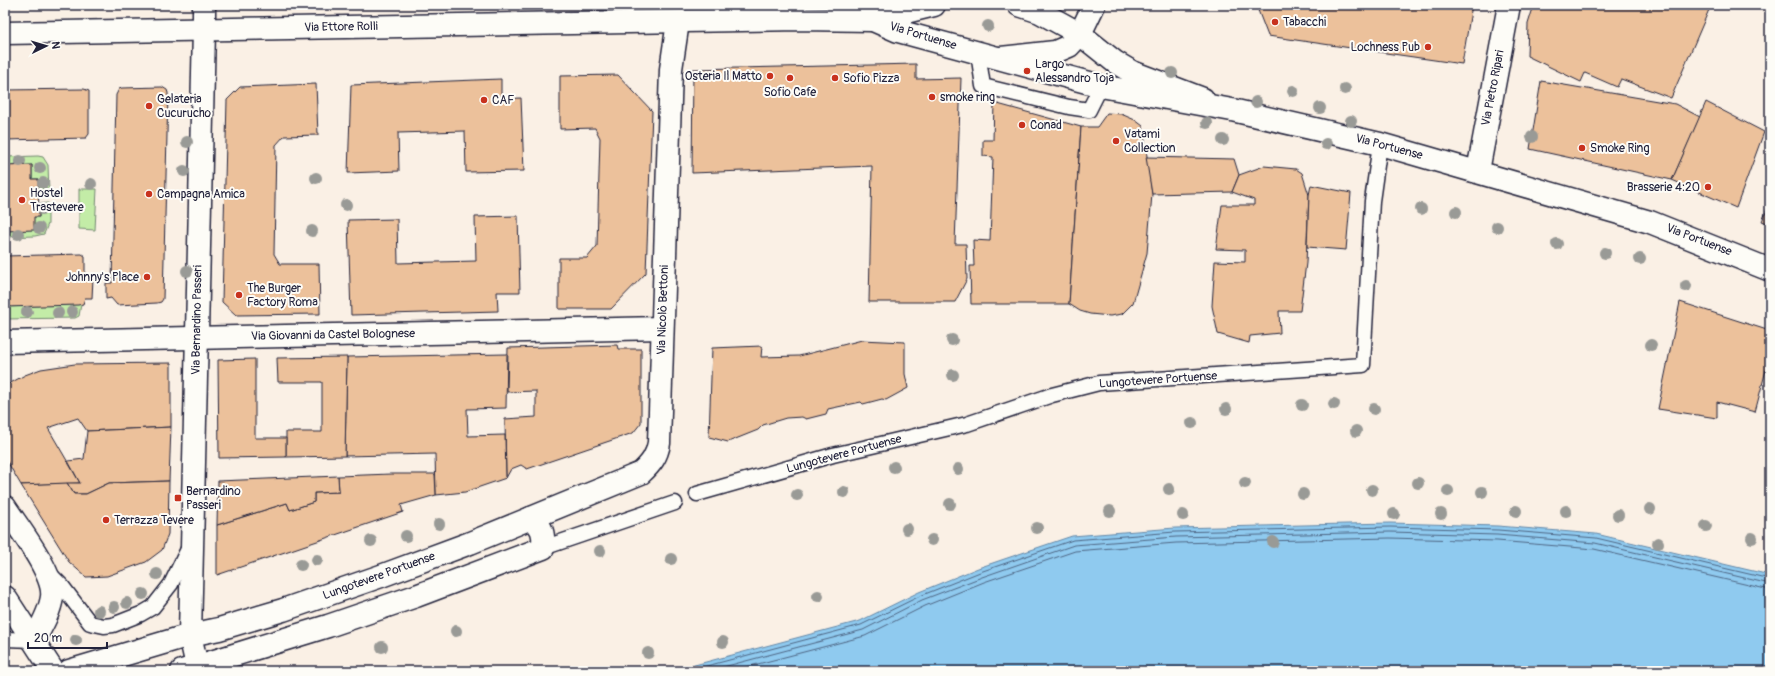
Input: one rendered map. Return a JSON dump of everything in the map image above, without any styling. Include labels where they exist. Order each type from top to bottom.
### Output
[{"type":"street","name":"Via Bernardino Passeri","points":[[190,635],[204,5]]},
{"type":"street","points":[[873,20],[934,5]]},
{"type":"street","points":[[1019,5],[1040,12],[1080,34],[1115,62],[1132,72],[1232,110]]},
{"type":"street","points":[[1080,34],[1094,5]]},
{"type":"street","name":"Via Pietro Ripari","points":[[1478,171],[1509,5]]},
{"type":"street","name":"Via Ettore Rolli","points":[[5,33],[204,30],[680,14]]},
{"type":"street","name":"Via Portuense","points":[[680,14],[800,19],[873,20],[898,31],[1101,86],[1232,110],[1380,144],[1478,171],[1650,222],[1770,270]]},
{"type":"street","name":"Via Nicolò Bettoni","points":[[531,518],[641,473],[655,457],[659,443],[671,68],[680,14]]},
{"type":"street","name":"Via Portuense","points":[[999,58],[1056,52],[1069,46],[1080,34]]},
{"type":"street","name":"Via Giovanni da Castel Bolognese","points":[[5,342],[662,328]]},
{"type":"street","points":[[5,507],[45,569],[51,584],[52,596],[34,640]]},
{"type":"street","points":[[190,635],[189,669],[409,598],[543,548],[543,530],[540,525],[531,518]]},
{"type":"street","name":"Lungotevere Portuense","points":[[69,671],[190,635],[219,630],[283,610],[448,552],[531,518]]},
{"type":"street","points":[[5,597],[53,671]]},
{"type":"lane","points":[[978,53],[983,86],[1069,107],[1089,110],[1101,86]]},
{"type":"lane","name":"Lungotevere Portuense","points":[[698,494],[833,455],[967,424],[1052,396],[1099,383],[1363,365],[1372,201],[1380,144]]},
{"type":"lane","points":[[543,548],[675,503]]},
{"type":"lane","points":[[45,569],[66,591],[90,623],[98,626],[113,625],[153,608],[182,565],[192,535]]},
{"type":"lane","points":[[5,639],[34,640]]},
{"type":"green space","points":[[5,157],[43,157],[48,165],[49,191],[38,191],[38,179],[32,179],[32,165],[5,166]]},
{"type":"green space","points":[[79,189],[97,189],[95,230],[79,229]]},
{"type":"green space","points":[[48,203],[48,224],[44,234],[35,236],[5,237],[5,231],[34,217],[39,217],[39,204]]},
{"type":"green space","points":[[81,304],[79,316],[75,318],[5,319],[5,307]]},
{"type":"water","points":[[1390,523],[1498,526],[1596,534],[1770,575],[1770,671],[672,671],[860,621],[919,592],[978,568],[1072,536],[1175,528]]},
{"type":"building","points":[[1256,5],[1472,5],[1462,64],[1268,36]]},
{"type":"building","points":[[1534,5],[1711,5],[1671,98],[1621,79],[1617,87],[1585,73],[1581,82],[1527,56],[1528,24]]},
{"type":"building","points":[[916,64],[916,79],[961,78],[955,244],[966,244],[967,279],[955,302],[869,302],[872,166],[692,173],[693,69]]},
{"type":"building","points":[[618,75],[652,111],[646,273],[611,309],[559,309],[559,258],[587,258],[597,246],[600,138],[595,128],[560,129],[560,76]]},
{"type":"building","points":[[501,79],[501,99],[521,98],[524,171],[466,172],[465,131],[398,133],[399,171],[348,173],[351,85]]},
{"type":"building","points":[[1541,81],[1675,104],[1700,117],[1672,180],[1530,149]]},
{"type":"building","points":[[316,84],[318,135],[284,136],[276,145],[274,254],[280,264],[319,264],[320,314],[236,315],[222,302],[227,100],[240,87]]},
{"type":"building","points":[[162,87],[167,90],[168,93],[163,299],[161,302],[157,303],[117,305],[111,298],[106,299],[106,283],[112,283],[116,95],[119,89],[122,88]]},
{"type":"building","points":[[84,89],[89,91],[89,134],[86,138],[5,140],[5,90]]},
{"type":"building","points":[[1706,102],[1764,132],[1736,208],[1672,180]]},
{"type":"building","points":[[994,103],[1081,127],[1069,304],[971,304],[970,266],[974,266],[973,240],[990,241],[993,157],[983,156],[983,140],[993,140]]},
{"type":"building","points":[[1107,113],[1121,114],[1135,120],[1143,126],[1152,194],[1147,253],[1133,303],[1122,314],[1110,316],[1090,314],[1080,311],[1069,304],[1081,127],[1097,127]]},
{"type":"building","points":[[1146,157],[1234,159],[1239,175],[1232,192],[1152,194]]},
{"type":"building","name":"Hostel Trastevere","points":[[32,165],[32,179],[38,179],[39,217],[34,217],[34,230],[5,231],[5,166]]},
{"type":"building","points":[[1264,166],[1296,169],[1302,173],[1309,195],[1306,263],[1300,311],[1279,311],[1280,333],[1250,336],[1249,343],[1218,334],[1212,306],[1215,261],[1245,262],[1245,250],[1216,249],[1222,205],[1254,205],[1254,200],[1232,192],[1239,175]]},
{"type":"building","points":[[1311,185],[1351,193],[1346,250],[1307,247],[1309,195]]},
{"type":"building","points":[[1770,203],[1770,224],[1762,221]]},
{"type":"building","points":[[518,216],[520,292],[497,292],[498,311],[351,315],[348,220],[397,219],[398,263],[476,261],[475,217]]},
{"type":"building","points":[[82,254],[85,256],[85,278],[93,278],[92,298],[85,298],[83,304],[78,305],[5,307],[5,256]]},
{"type":"building","points":[[1680,302],[1770,331],[1770,370],[1766,370],[1755,412],[1717,402],[1717,418],[1658,409]]},
{"type":"building","points":[[862,340],[905,342],[905,374],[908,388],[886,400],[882,399],[863,404],[861,402],[828,409],[826,414],[806,419],[802,417],[786,418],[763,425],[758,430],[728,442],[709,437],[712,348],[762,346],[761,357],[799,356]]},
{"type":"building","points":[[617,345],[618,349],[641,349],[641,423],[633,433],[527,469],[521,465],[511,469],[506,478],[505,419],[536,417],[536,391],[507,392],[508,348]]},
{"type":"building","points":[[507,354],[506,408],[467,409],[468,436],[505,435],[506,478],[465,492],[436,495],[435,454],[345,456],[347,357]]},
{"type":"building","points":[[347,357],[345,456],[286,457],[286,432],[322,432],[322,382],[278,382],[277,358]]},
{"type":"building","points":[[255,359],[255,438],[286,438],[286,457],[219,458],[218,360]]},
{"type":"building","points":[[171,363],[171,427],[87,431],[78,418],[48,428],[80,483],[21,485],[5,458],[5,386],[25,375],[41,369],[75,364]]},
{"type":"building","points":[[171,427],[169,481],[109,483],[86,494],[74,494],[67,483],[80,483],[68,461],[84,459],[87,431]]},
{"type":"building","points":[[435,474],[436,495],[401,505],[403,512],[217,575],[217,525],[287,503],[290,510],[314,502],[314,493],[339,492],[338,476]]},
{"type":"building","points":[[338,476],[339,492],[314,493],[314,502],[290,510],[287,503],[217,525],[218,481]]},
{"type":"building","name":"Terrazza Tevere","points":[[169,481],[168,534],[162,550],[146,562],[107,576],[86,577],[69,562],[21,485],[67,483],[74,494],[86,494],[109,483]]},
{"type":"place","name":"Tabacchi","points":[[1275,22]]},
{"type":"place","name":"Lochness Pub","points":[[1428,47]]},
{"type":"place","name":"Largo Alessandro Toja","points":[[1027,71]]},
{"type":"place","name":"Osteria Il Matto","points":[[770,76]]},
{"type":"place","name":"Sofio Cafe","points":[[790,78]]},
{"type":"place","name":"Sofio Pizza","points":[[835,78]]},
{"type":"place","name":"smoke ring","points":[[932,97]]},
{"type":"place","name":"CAF","points":[[484,100]]},
{"type":"place","name":"Gelateria Cucurucho","points":[[149,106]]},
{"type":"place","name":"Conad","points":[[1022,125]]},
{"type":"place","name":"Vatami Collection","points":[[1116,141]]},
{"type":"place","name":"Smoke Ring","points":[[1582,148]]},
{"type":"place","name":"Brasserie 4:20","points":[[1708,187]]},
{"type":"place","name":"Campagna Amica","points":[[149,194]]},
{"type":"place","name":"Hostel Trastevere","points":[[22,200]]},
{"type":"place","name":"Johnny's Place","points":[[147,277]]},
{"type":"place","name":"The Burger Factory Roma","points":[[239,295]]},
{"type":"place","name":"Bernardino Passeri","points":[[178,498]]},
{"type":"place","name":"Terrazza Tevere","points":[[106,520]]}]
